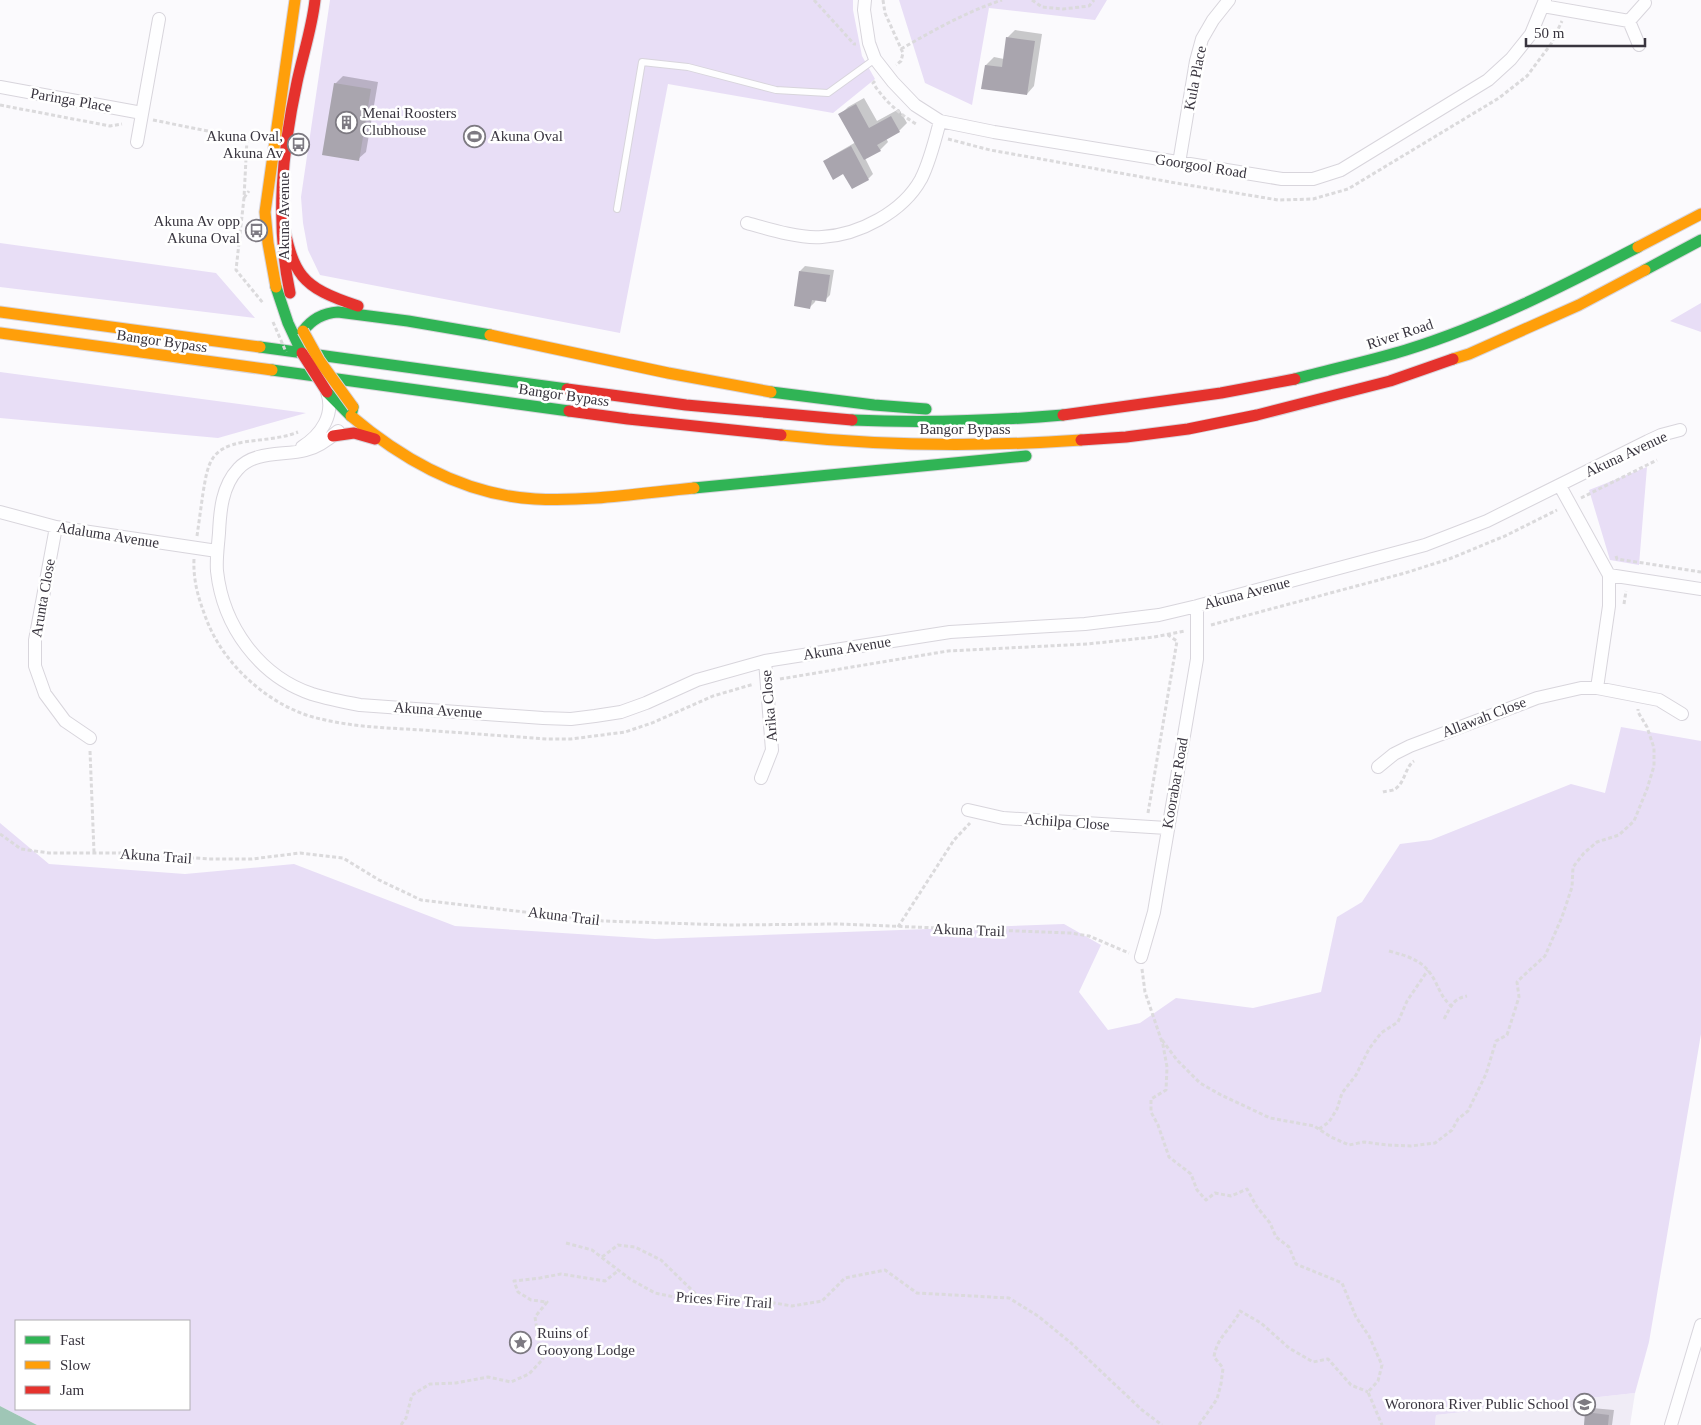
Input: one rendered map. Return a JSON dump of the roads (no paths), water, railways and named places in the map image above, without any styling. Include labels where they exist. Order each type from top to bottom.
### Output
[{"type":"main road","name":"Akuna Avenue","points":[[295,0],[267,191],[268,243],[272,268],[288,323],[302,352],[327,392]]},
{"type":"main road","name":"Akuna Avenue","points":[[315,0],[312,24],[300,67],[291,117],[284,171],[282,242],[289,291],[303,328],[319,360],[345,394],[352,411]]},
{"type":"main road","name":"River Road","points":[[1086,413],[1160,403],[1287,381],[1406,350],[1461,330],[1551,292],[1701,214]]},
{"type":"main road","points":[[282,216],[293,262],[302,279],[307,284],[333,298],[407,320]]},
{"type":"main road","points":[[1056,453],[1126,437],[1188,429],[1257,415],[1390,380],[1442,363],[1468,354],[1579,306],[1701,240]]},
{"type":"main road","name":"Bangor Bypass","points":[[0,312],[668,403],[755,412],[896,422],[1019,419],[1086,413]]},
{"type":"main road","points":[[302,352],[300,342],[303,328],[318,316],[333,312],[407,320],[538,345],[678,376],[838,403],[888,408],[1086,413]]},
{"type":"main road","name":"Bangor Bypass","points":[[0,334],[628,419],[806,438],[878,443],[985,445],[1126,437]]},
{"type":"main road","points":[[335,406],[352,411],[381,442]]},
{"type":"main road","points":[[333,436],[349,432],[360,433],[381,442],[408,458],[464,483],[516,496],[551,499],[595,497],[1038,455]]},
{"type":"street","name":"Goorgool Road","points":[[865,0],[864,10],[869,43],[875,59],[915,105],[940,120],[994,132],[1179,163],[1282,179],[1313,180],[1341,170],[1488,80],[1511,59],[1531,34],[1544,3]]},
{"type":"street","name":"Kula Place","points":[[1179,163],[1196,60],[1202,39],[1213,20],[1229,0]]},
{"type":"street","points":[[1544,3],[1567,11],[1629,21]]},
{"type":"street","points":[[1629,21],[1645,3]]},
{"type":"street","points":[[137,142],[159,19]]},
{"type":"street","points":[[1629,21],[1639,45]]},
{"type":"street","name":"Paringa Place","points":[[0,87],[141,117]]},
{"type":"street","points":[[747,223],[781,233],[822,238],[862,229],[898,208],[921,180],[940,120]]},
{"type":"street","name":"Akuna Avenue","points":[[285,454],[301,448],[312,440],[326,423],[335,406],[327,392]]},
{"type":"street","name":"Akuna Avenue","points":[[352,411],[333,436],[314,448],[253,459],[241,466],[232,475],[226,486],[217,551],[217,570],[220,589],[234,626],[244,644],[257,659],[291,684],[310,693],[334,700],[370,706],[571,719],[621,712],[697,680],[765,661],[950,632],[1094,623],[1159,615],[1198,606],[1425,545],[1487,521],[1648,441],[1680,430]]},
{"type":"street","points":[[1560,486],[1609,575],[1609,606],[1597,688]]},
{"type":"street","name":"Adaluma Avenue","points":[[0,512],[56,527],[217,551]]},
{"type":"street","name":"Arunta Close","points":[[56,527],[35,640],[35,666],[45,694],[65,721],[90,738]]},
{"type":"street","points":[[1609,575],[1701,589]]},
{"type":"street","name":"Koorabar Road","points":[[1141,957],[1154,912],[1197,659],[1198,606]]},
{"type":"street","name":"Arika Close","points":[[760,778],[772,750],[765,661]]},
{"type":"street","name":"Allawah Close","points":[[1378,767],[1394,754],[1410,746],[1536,698],[1562,691],[1597,688],[1639,696],[1659,700],[1682,714]]},
{"type":"street","name":"Achilpa Close","points":[[974,812],[1003,818],[1167,828]]},
{"type":"street","points":[[1671,1425],[1701,1326]]},
{"type":"lane","points":[[617,209],[642,62],[688,67],[776,90],[828,93],[875,59]]},
{"type":"place","name":"Menai Roosters Clubhouse","points":[[346,122]]},
{"type":"place","name":"Akuna Oval","points":[[474,136]]},
{"type":"place","name":"Akuna Oval, Akuna Av","points":[[299,145]]},
{"type":"place","name":"Akuna Av opp Akuna Oval","points":[[256,230]]},
{"type":"place","name":"Ruins of Gooyong Lodge","points":[[521,1342]]},
{"type":"place","name":"Woronora River Public School","points":[[1585,1404]]}]
